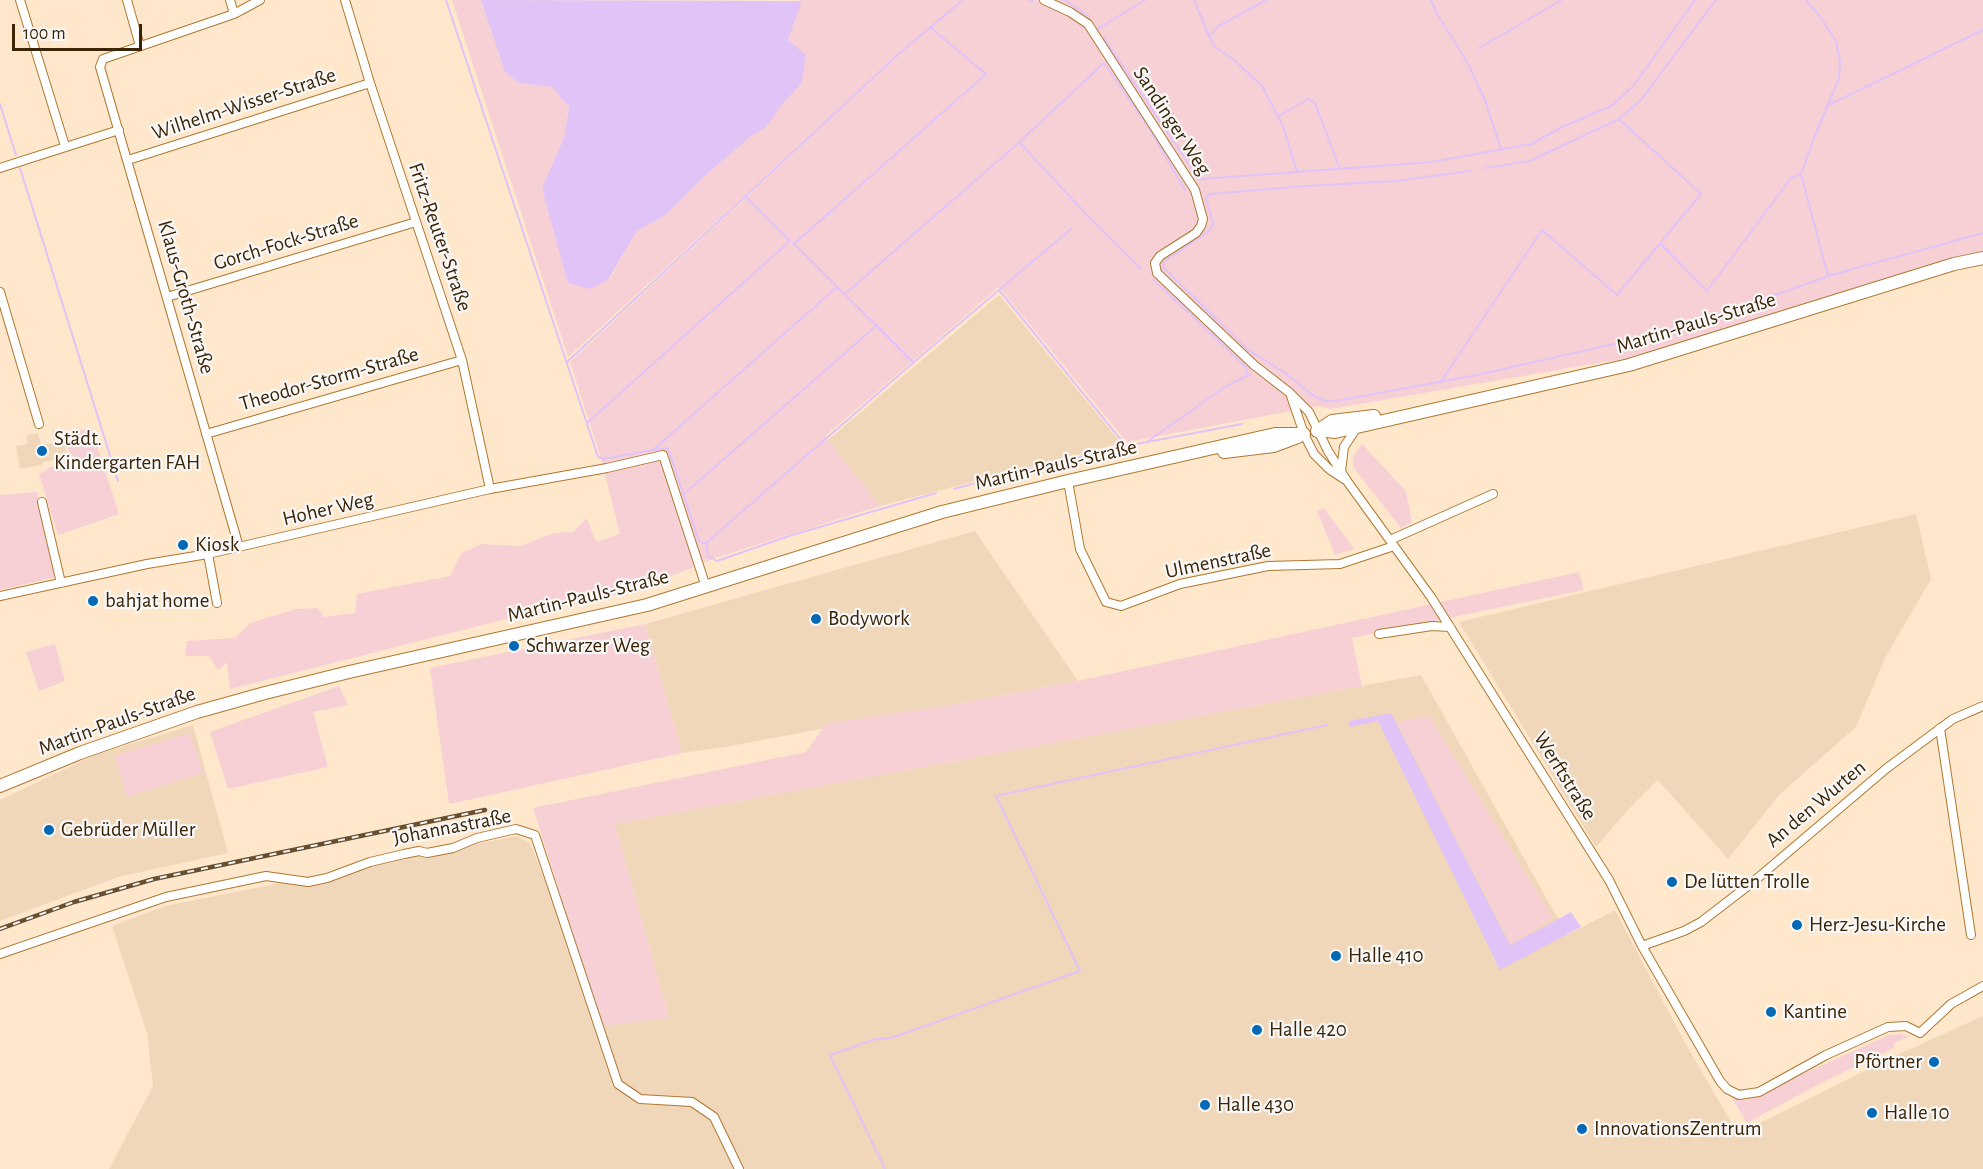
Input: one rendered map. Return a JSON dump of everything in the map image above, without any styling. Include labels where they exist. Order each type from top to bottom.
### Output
[{"type":"street","points":[[20,0],[66,146]]},
{"type":"street","points":[[127,0],[140,46],[234,14],[260,0]]},
{"type":"street","points":[[230,0],[234,14]]},
{"type":"street","name":"Fritz-Reuter-Straße","points":[[345,0],[370,83],[462,360],[490,489]]},
{"type":"street","name":"Sandinger Weg","points":[[1044,0],[1070,12],[1088,24],[1196,190],[1203,219],[1201,226],[1196,233],[1160,256],[1155,263],[1157,273],[1254,365],[1290,393],[1309,412],[1319,430]]},
{"type":"street","name":"Klaus-Groth-Straße","points":[[140,46],[103,59],[100,67],[239,547]]},
{"type":"street","name":"Wilhelm-Wisser-Straße","points":[[128,160],[370,83]]},
{"type":"street","points":[[0,168],[119,130]]},
{"type":"street","name":"Gorch-Fock-Straße","points":[[167,297],[416,222]]},
{"type":"street","name":"Martin-Pauls-Straße","points":[[1319,430],[1335,432],[1629,364],[1954,264],[1983,258]]},
{"type":"street","points":[[0,292],[39,424]]},
{"type":"street","name":"Theodor-Storm-Straße","points":[[206,434],[462,360]]},
{"type":"street","points":[[1290,393],[1304,434]]},
{"type":"street","name":"Martin-Pauls-Straße","points":[[0,786],[80,753],[197,712],[349,672],[647,605],[942,512],[1275,434],[1304,434],[1319,430],[1337,419],[1417,412]]},
{"type":"street","points":[[1341,471],[1344,447],[1357,427]]},
{"type":"street","name":"Werftstraße","points":[[1319,430],[1347,481],[1450,627],[1609,880],[1642,946],[1720,1081],[1727,1089],[1739,1095],[1759,1092],[1826,1055],[1888,1027],[1906,1026],[1920,1033],[1952,1004],[1983,986]]},
{"type":"street","name":"Werftstraße","points":[[1304,434],[1314,454],[1329,469],[1347,481]]},
{"type":"street","name":"Hoher Weg","points":[[0,596],[147,564],[208,554],[490,489],[608,468],[663,455],[706,586]]},
{"type":"street","name":"Ulmenstraße","points":[[1068,481],[1080,549],[1106,602],[1121,606],[1180,584],[1268,566],[1340,564],[1392,543],[1493,494]]},
{"type":"street","points":[[42,502],[61,583]]},
{"type":"street","points":[[208,554],[217,603]]},
{"type":"street","points":[[1379,634],[1432,626],[1450,627]]},
{"type":"street","name":"An den Wurten","points":[[1642,946],[1684,931],[1701,922],[1753,882],[1887,768],[1953,719],[1983,706]]},
{"type":"street","points":[[1940,728],[1971,935]]},
{"type":"street","name":"Johannastraße","points":[[0,954],[166,897],[266,876],[308,882],[327,878],[370,862],[419,851],[427,853],[453,848],[477,838],[516,829],[535,836],[618,1084],[640,1100],[692,1102],[714,1117],[739,1169]]},
{"type":"shaded area","points":[[452,0],[481,0],[505,72],[519,83],[552,87],[569,107],[564,138],[542,188],[609,280],[637,231],[666,215],[705,176],[750,137],[766,127],[784,102],[801,84],[788,40],[802,1],[796,0],[1983,0],[1983,252],[1628,358],[1331,409],[1318,406],[1127,442],[999,287],[825,436],[880,506],[718,557],[640,589],[534,612],[230,689],[227,662],[218,670],[209,656],[185,656],[187,641],[235,638],[250,623],[297,609],[318,608],[324,617],[355,613],[357,594],[450,576],[462,553],[482,544],[520,546],[554,533],[573,532],[587,518],[596,542],[620,534],[600,455],[570,362],[914,41],[568,357]]},
{"type":"shaded area","points":[[481,0],[802,1],[788,40],[806,55],[801,84],[784,102],[766,127],[750,137],[705,176],[666,215],[637,231],[608,280],[590,289],[568,283],[542,188],[564,138],[569,107],[552,87],[519,83],[505,72]]},
{"type":"shaded area","points":[[999,295],[1121,443],[880,506],[828,440]]},
{"type":"shaded area","points":[[91,427],[119,514],[58,535],[39,474],[58,463],[69,463],[76,460],[68,450],[68,442],[75,432]]},
{"type":"shaded area","name":"Städt. Kindergarten FAH","points":[[63,429],[67,455],[43,462],[43,465],[20,469],[16,446],[28,444],[26,435],[38,433],[41,445],[54,443],[52,430]]},
{"type":"shaded area","points":[[1362,444],[1406,491],[1412,522],[1401,528],[1353,467],[1353,457]]},
{"type":"shaded area","points":[[37,492],[56,577],[0,590],[0,495]]},
{"type":"shaded area","points":[[1324,508],[1354,549],[1335,555],[1317,511]]},
{"type":"shaded area","points":[[1916,514],[1931,579],[1885,658],[1856,727],[1780,794],[1728,859],[1658,780],[1596,847],[1459,622]]},
{"type":"shaded area","points":[[975,531],[1078,681],[682,753],[645,624]]},
{"type":"shaded area","points":[[1579,572],[1584,590],[1352,638],[1362,686],[615,824],[669,1018],[602,1026],[533,808],[806,752],[827,723],[951,705],[1078,681]]},
{"type":"shaded area","points":[[645,624],[682,753],[449,804],[430,668]]},
{"type":"shaded area","points":[[55,644],[65,681],[39,691],[26,652]]},
{"type":"shaded area","points":[[1421,675],[1567,935],[1615,910],[1684,1041],[1738,1134],[1897,1055],[1983,1016],[1983,1169],[109,1169],[153,1086],[147,1033],[112,926],[165,906],[517,836],[530,843],[602,1026],[669,1018],[615,824]]},
{"type":"shaded area","points":[[339,686],[348,705],[313,712],[328,767],[228,789],[210,732]]},
{"type":"shaded area","points":[[1391,713],[1510,945],[1571,912],[1581,927],[1500,970],[1378,721],[1350,727],[1349,721]]},
{"type":"shaded area","points":[[1429,716],[1553,918],[1511,944],[1397,722]]},
{"type":"shaded area","points":[[193,725],[228,853],[118,877],[0,921],[0,800],[95,755]]},
{"type":"shaded area","points":[[189,733],[204,772],[127,797],[115,756]]},
{"type":"shaded area","points":[[1889,1035],[1909,1036],[1894,1043],[1894,1048],[1819,1084],[1747,1123],[1732,1098],[1745,1100]]},
{"type":"waterway","points":[[446,0],[598,457],[604,459],[668,448],[699,541],[704,543]]},
{"type":"waterway","points":[[567,362],[901,52],[963,0]]},
{"type":"waterway","points":[[1064,0],[1089,16]]},
{"type":"waterway","points":[[1098,29],[1145,0]]},
{"type":"waterway","points":[[1194,0],[1209,36]]},
{"type":"waterway","points":[[1266,0],[1219,26],[1209,36],[1214,46],[1234,60],[1262,86],[1283,126],[1297,171]]},
{"type":"waterway","points":[[1431,0],[1467,62],[1485,100],[1501,149]]},
{"type":"waterway","points":[[1479,48],[1562,0]]},
{"type":"waterway","points":[[1104,38],[1188,163],[1202,179],[1432,162],[1531,144],[1562,127],[1613,105],[1634,85],[1695,0]]},
{"type":"waterway","points":[[1486,168],[1530,161],[1619,119],[1640,101],[1716,0]]},
{"type":"waterway","points":[[1806,0],[1836,41],[1840,61],[1839,78],[1801,174],[1828,276]]},
{"type":"waterway","points":[[794,244],[986,74],[930,27]]},
{"type":"waterway","points":[[1829,105],[1983,30]]},
{"type":"waterway","points":[[846,293],[1014,147],[1104,63],[1147,125],[1185,190]]},
{"type":"waterway","points":[[1279,116],[1309,99],[1315,103],[1340,169]]},
{"type":"waterway","points":[[0,104],[16,155]]},
{"type":"waterway","points":[[1440,383],[1542,230],[1617,295],[1701,194],[1619,119]]},
{"type":"waterway","points":[[1019,142],[1141,269]]},
{"type":"waterway","points":[[20,168],[118,481]]},
{"type":"waterway","points":[[1470,171],[1395,181],[1210,194],[1206,198],[1213,224],[1209,231],[1164,262],[1163,267],[1248,350],[1284,372],[1311,394],[1324,401],[1336,401],[1477,375],[1645,337],[1717,316],[1828,276],[1983,233]]},
{"type":"waterway","points":[[1660,243],[1707,291],[1791,178],[1801,174]]},
{"type":"waterway","points":[[746,197],[789,240]]},
{"type":"waterway","points":[[936,493],[789,536],[717,561],[708,556],[706,543],[1071,229]]},
{"type":"waterway","points":[[587,423],[790,241]]},
{"type":"waterway","points":[[793,243],[913,362]]},
{"type":"waterway","points":[[1153,279],[1246,367],[1247,376]]},
{"type":"waterway","points":[[653,450],[837,287]]},
{"type":"waterway","points":[[999,290],[1126,446]]},
{"type":"waterway","points":[[684,494],[877,325]]},
{"type":"waterway","points":[[1148,441],[1225,387],[1251,374]]},
{"type":"waterway","points":[[1026,470],[1126,446],[1242,424]]},
{"type":"waterway","points":[[954,489],[1008,474]]},
{"type":"waterway","points":[[885,1169],[830,1055],[876,1039],[891,1038],[1080,971],[996,796],[1327,725]]},
{"type":"railway","points":[[0,929],[74,902],[154,879],[485,810]]},
{"type":"place","name":"Städt. Kindergarten FAH","points":[[42,451]]},
{"type":"place","name":"Kiosk","points":[[183,545]]},
{"type":"place","name":"bahjat home","points":[[93,601]]},
{"type":"place","name":"Bodywork","points":[[816,619]]},
{"type":"place","name":"Schwarzer Weg","points":[[514,646]]},
{"type":"place","name":"Gebrüder Müller","points":[[49,830]]},
{"type":"place","name":"De lütten Trolle","points":[[1672,882]]},
{"type":"place","name":"Herz-Jesu-Kirche","points":[[1797,925]]},
{"type":"place","name":"Halle 410","points":[[1336,956]]},
{"type":"place","name":"Kantine","points":[[1771,1012]]},
{"type":"place","name":"Halle 420","points":[[1257,1030]]},
{"type":"place","name":"Pförtner","points":[[1934,1062]]},
{"type":"place","name":"Halle 430","points":[[1205,1105]]},
{"type":"place","name":"Halle 10","points":[[1872,1113]]},
{"type":"place","name":"InnovationsZentrum","points":[[1582,1129]]}]
